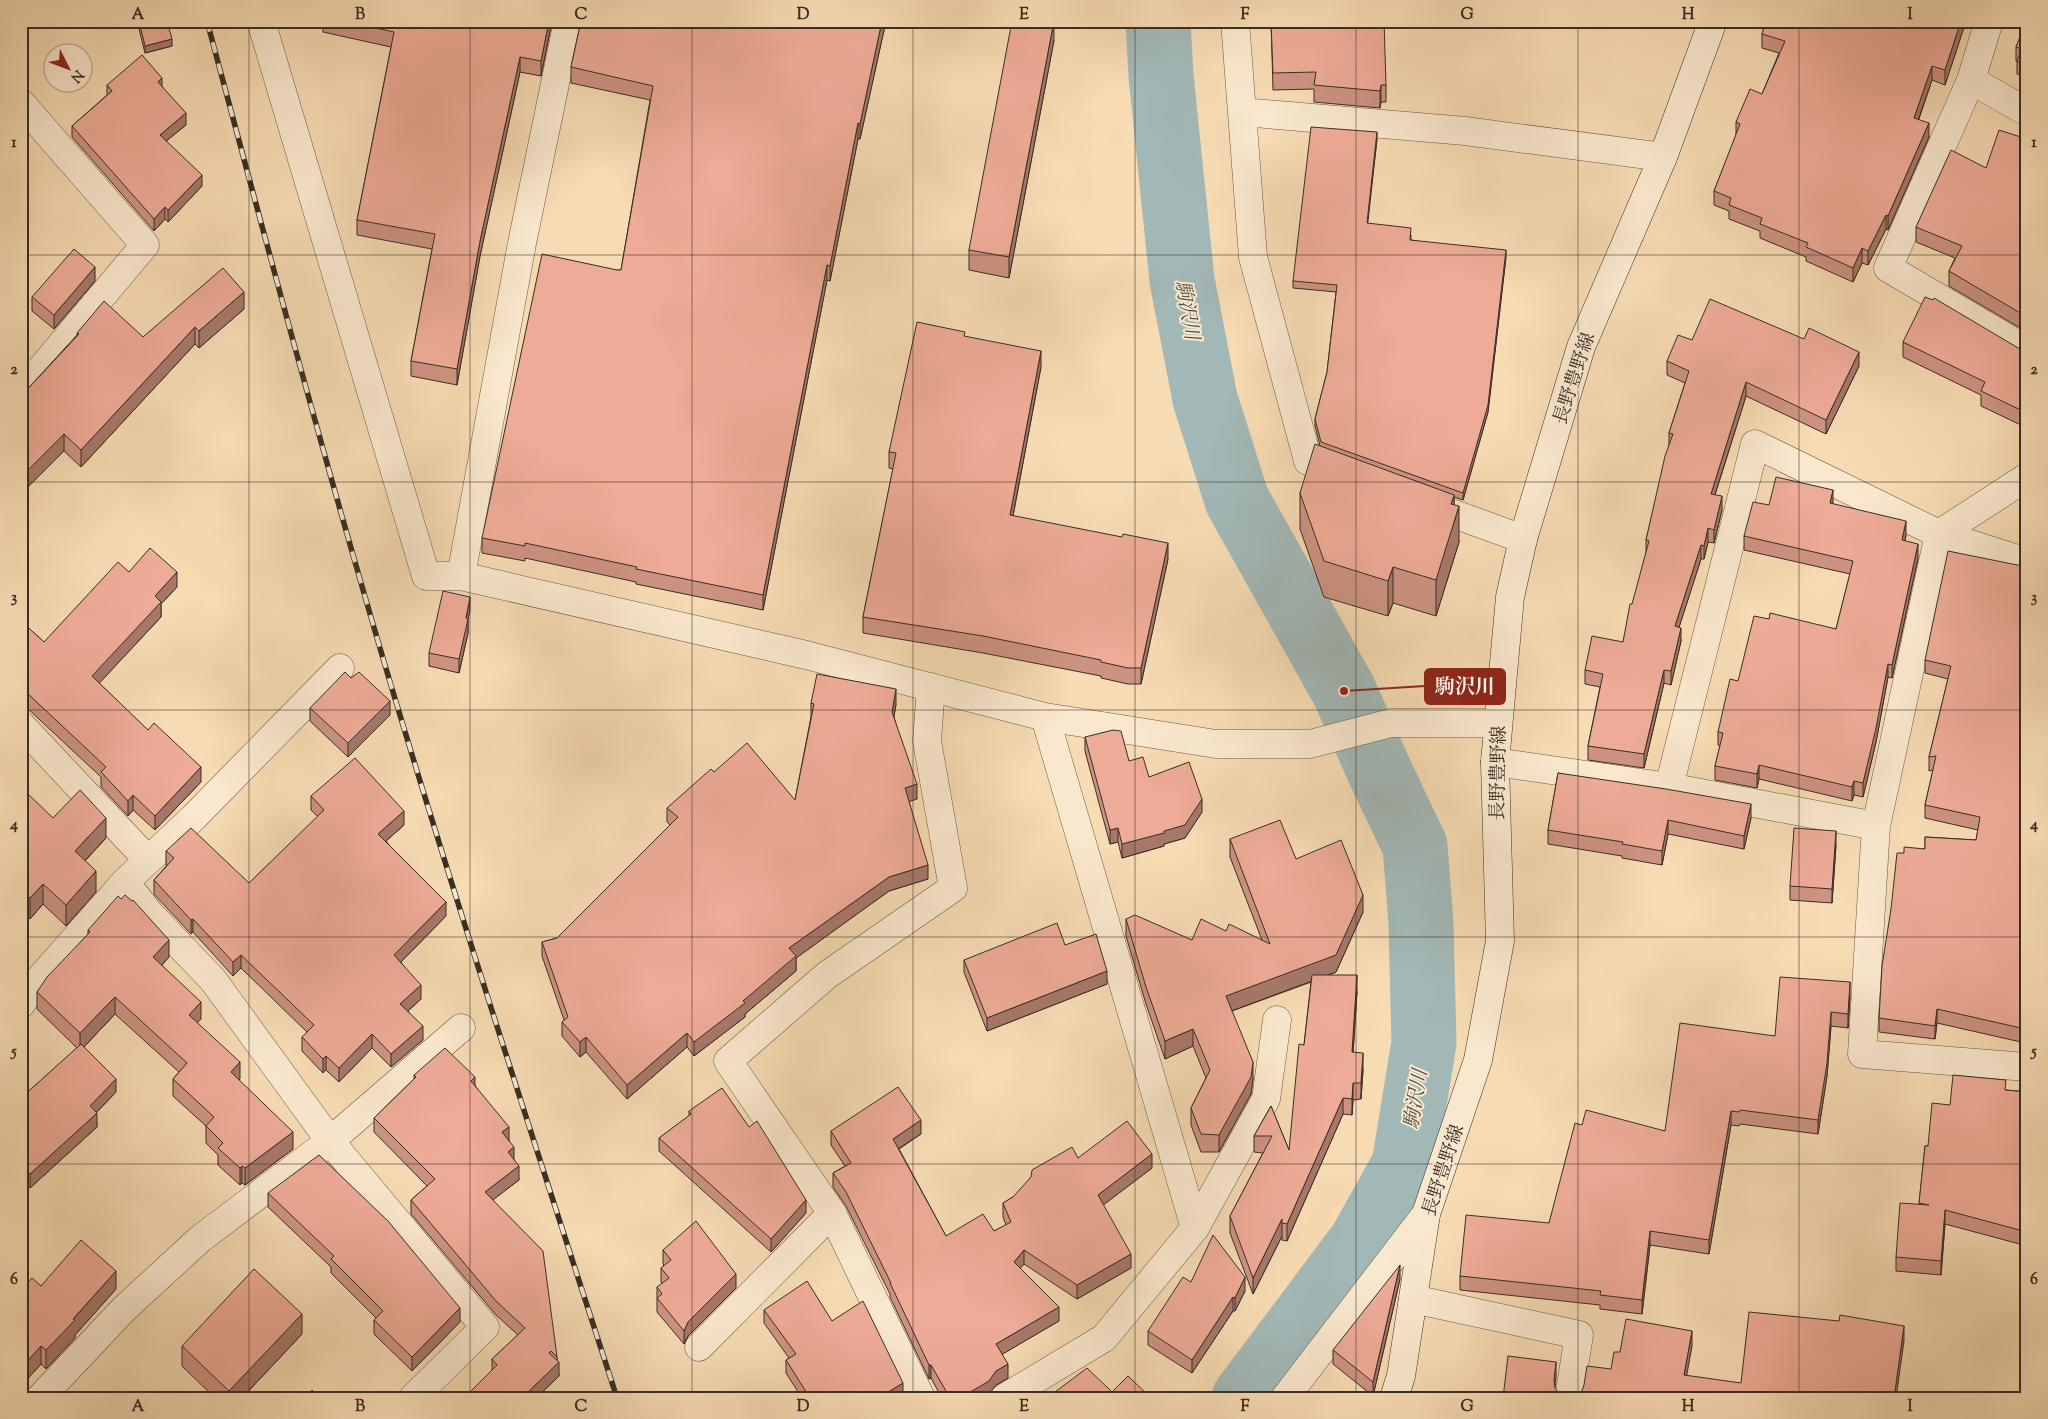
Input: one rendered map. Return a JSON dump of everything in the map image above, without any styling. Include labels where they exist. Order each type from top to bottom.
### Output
[{"type":"street","points":[[261,21],[426,576],[461,576],[806,655],[1045,717],[1216,744],[1310,744],[1391,723],[1498,722]]},
{"type":"street","points":[[461,576],[522,243],[568,21]]},
{"type":"street","points":[[1235,21],[1253,257],[1308,461],[1364,482]]},
{"type":"street","name":"長野豊野線","points":[[1394,1398],[1401,1376],[1426,1214],[1478,1060],[1500,941],[1495,762],[1510,597],[1523,539],[1581,347],[1663,157],[1713,21]]},
{"type":"street","points":[[1989,21],[1971,80],[1888,268],[2027,350]]},
{"type":"street","points":[[1971,80],[2027,112]]},
{"type":"street","points":[[21,103],[145,245],[39,371],[21,387]]},
{"type":"street","points":[[1242,112],[1465,131],[1663,157]]},
{"type":"street","points":[[1669,787],[1755,444],[1939,534],[2027,562]]},
{"type":"street","points":[[2027,477],[1939,534],[1876,826],[1862,1054],[2027,1067]]},
{"type":"street","points":[[1401,495],[1523,539]]},
{"type":"street","points":[[21,1004],[35,984],[125,882],[194,817],[340,668]]},
{"type":"street","points":[[921,1398],[832,1214],[728,1061],[827,975],[953,888],[927,741],[931,687]]},
{"type":"street","points":[[1045,717],[1195,1228]]},
{"type":"street","points":[[21,725],[148,860]]},
{"type":"street","points":[[1495,762],[1669,787],[1876,826]]},
{"type":"street","points":[[125,882],[150,914],[213,980],[330,1141],[485,1327],[413,1398]]},
{"type":"street","points":[[1004,1398],[1104,1338],[1195,1228],[1266,1099],[1277,1020]]},
{"type":"street","points":[[40,1398],[124,1309],[200,1239],[330,1141],[461,1028]]},
{"type":"street","points":[[700,1347],[832,1214]]},
{"type":"street","points":[[1284,1398],[1426,1214]]},
{"type":"street","points":[[1413,1299],[1579,1335],[1569,1398]]},
{"type":"building","points":[[139,21],[167,21],[172,39],[145,46]]},
{"type":"building","points":[[344,21],[549,21],[541,61],[520,57],[480,241],[457,369],[411,361],[435,234],[357,220],[394,32]]},
{"type":"building","points":[[581,21],[882,21],[860,124],[858,123],[830,266],[827,265],[763,595],[636,569],[637,567],[525,543],[525,546],[482,538],[542,254],[621,270],[653,86],[571,67]]},
{"type":"building","points":[[1012,21],[1054,21],[1009,257],[969,250]]},
{"type":"building","points":[[1271,21],[1384,21],[1386,85],[1381,85],[1380,91],[1314,85],[1316,72],[1273,73]]},
{"type":"building","points":[[1766,21],[1961,21],[1945,70],[1932,66],[1914,118],[1929,123],[1888,216],[1886,215],[1868,251],[1862,248],[1853,268],[1806,247],[1808,243],[1760,224],[1762,218],[1729,205],[1731,198],[1714,191],[1740,124],[1736,122],[1750,89],[1762,94],[1785,41],[1762,34]]},
{"type":"building","points":[[2026,21],[2027,64],[2017,61],[2022,49],[2016,47]]},
{"type":"building","points":[[142,55],[162,78],[158,82],[186,113],[160,135],[202,175],[168,210],[165,207],[154,219],[72,126],[112,91],[107,85]]},
{"type":"building","points":[[1311,127],[1377,132],[1367,223],[1411,228],[1410,240],[1506,250],[1488,405],[1463,493],[1321,442],[1315,419],[1327,372],[1337,285],[1293,281]]},
{"type":"building","points":[[1999,130],[2027,139],[2027,317],[1949,271],[1962,246],[1916,227],[1951,150],[1986,168]]},
{"type":"building","points":[[74,249],[95,267],[54,315],[32,297]]},
{"type":"building","points":[[223,268],[244,292],[199,331],[195,327],[81,450],[64,434],[21,477],[21,407],[28,400],[22,395],[79,334],[77,333],[104,301],[143,337]]},
{"type":"building","points":[[1925,297],[1933,300],[1934,298],[2020,349],[2027,350],[2027,413],[1981,391],[1985,382],[1903,342]]},
{"type":"building","points":[[1710,299],[1804,339],[1809,328],[1859,352],[1826,420],[1746,382],[1711,494],[1722,496],[1714,530],[1708,528],[1704,546],[1701,545],[1675,626],[1681,628],[1671,671],[1664,670],[1644,754],[1588,746],[1603,674],[1585,670],[1592,636],[1623,642],[1630,604],[1632,604],[1649,541],[1646,540],[1665,456],[1673,434],[1669,433],[1689,371],[1667,361],[1678,335],[1692,340]]},
{"type":"building","points":[[917,322],[965,332],[964,336],[1041,351],[1010,515],[1122,537],[1123,534],[1168,543],[1141,668],[1128,668],[1101,662],[1101,660],[983,636],[863,617],[896,453],[889,452]]},
{"type":"building","points":[[1315,444],[1454,495],[1451,504],[1459,506],[1436,580],[1393,567],[1388,581],[1324,561],[1300,493]]},
{"type":"building","points":[[1776,477],[1833,490],[1830,503],[1906,521],[1902,540],[1918,544],[1892,665],[1888,664],[1863,783],[1854,781],[1852,787],[1759,765],[1757,774],[1715,766],[1723,733],[1718,732],[1730,679],[1738,681],[1754,616],[1769,619],[1770,613],[1836,629],[1853,561],[1744,536],[1753,502],[1769,505]]},
{"type":"building","points":[[150,548],[177,572],[155,596],[161,602],[92,676],[148,730],[154,723],[201,767],[155,816],[133,795],[128,801],[101,772],[106,767],[26,692],[21,695],[21,621],[44,642],[118,562],[129,572]]},
{"type":"building","points":[[1948,551],[2027,567],[2027,1002],[2021,1028],[1937,1009],[1935,1026],[1879,1018],[1882,966],[1897,853],[1904,853],[1904,847],[1925,849],[1925,837],[1976,840],[1980,817],[1925,805],[1936,756],[1929,757],[1951,666],[1925,660]]},
{"type":"building","points":[[443,591],[470,597],[466,618],[468,619],[459,659],[429,653]]},
{"type":"building","points":[[345,672],[351,678],[359,672],[390,701],[348,743],[310,708]]},
{"type":"building","points":[[817,674],[896,689],[892,712],[917,784],[905,788],[928,865],[889,877],[789,948],[796,956],[743,1001],[745,1003],[694,1042],[687,1033],[627,1085],[586,1037],[580,1042],[562,1022],[568,1017],[542,942],[557,938],[678,817],[667,808],[711,769],[714,772],[747,743],[795,800],[814,704],[811,703]]},
{"type":"building","points":[[1113,730],[1121,731],[1129,761],[1143,757],[1149,777],[1189,762],[1202,799],[1185,825],[1164,831],[1164,833],[1122,844],[1118,828],[1110,830],[1085,737]]},
{"type":"building","points":[[355,758],[404,811],[378,834],[446,902],[394,955],[421,985],[400,1004],[423,1026],[391,1054],[372,1034],[339,1068],[326,1056],[323,1059],[302,1037],[314,1025],[241,955],[233,962],[154,880],[174,858],[166,851],[191,828],[249,883],[324,810],[311,796]]},
{"type":"building","points":[[1558,773],[1751,804],[1744,836],[1668,820],[1662,851],[1622,844],[1623,842],[1548,830]]},
{"type":"building","points":[[80,790],[106,818],[75,851],[96,871],[66,905],[43,884],[30,898],[21,890],[21,801],[28,794],[53,818]]},
{"type":"building","points":[[1280,820],[1296,859],[1341,840],[1363,895],[1336,955],[1226,996],[1253,1062],[1251,1077],[1219,1135],[1201,1134],[1191,1108],[1210,1070],[1193,1029],[1165,1041],[1146,987],[1126,919],[1135,915],[1192,940],[1201,919],[1226,931],[1229,924],[1270,944],[1230,839]]},
{"type":"building","points":[[1794,828],[1836,831],[1832,889],[1790,886]]},
{"type":"building","points":[[125,895],[133,900],[169,940],[153,957],[201,1002],[189,1015],[240,1062],[231,1072],[293,1132],[245,1168],[242,1166],[240,1168],[218,1148],[223,1143],[206,1126],[214,1117],[173,1079],[187,1063],[115,997],[80,1033],[37,992],[47,977],[90,932],[88,930],[118,896],[121,899]]},
{"type":"building","points":[[1057,923],[1065,945],[1096,934],[1107,971],[987,1018],[964,960]]},
{"type":"building","points":[[1312,975],[1357,975],[1352,1052],[1363,1053],[1361,1083],[1353,1083],[1352,1099],[1343,1098],[1287,1224],[1282,1223],[1282,1219],[1253,1278],[1230,1216],[1272,1136],[1254,1136],[1271,1106],[1289,1150],[1299,1044],[1304,1045]]},
{"type":"building","points":[[1780,977],[1850,982],[1848,1014],[1831,1012],[1827,1063],[1818,1120],[1740,1110],[1739,1112],[1731,1111],[1709,1240],[1650,1231],[1642,1300],[1600,1295],[1601,1291],[1460,1276],[1466,1215],[1549,1223],[1575,1123],[1582,1125],[1586,1110],[1665,1131],[1680,1023],[1775,1036]]},
{"type":"building","points":[[81,1044],[116,1079],[90,1106],[97,1113],[30,1174],[21,1164],[21,1098]]},
{"type":"building","points":[[445,1048],[475,1077],[471,1081],[509,1127],[502,1132],[514,1147],[508,1152],[519,1166],[485,1192],[543,1251],[557,1357],[551,1351],[549,1353],[559,1362],[522,1398],[464,1398],[497,1365],[492,1359],[525,1328],[496,1301],[411,1200],[435,1179],[374,1118],[416,1077],[414,1075]]},
{"type":"building","points":[[1953,1075],[2006,1080],[2005,1090],[2027,1092],[2027,1232],[1945,1210],[1941,1261],[1896,1257],[1900,1203],[1929,1205],[1919,1203],[1925,1146],[1928,1146],[1932,1103],[1950,1105]]},
{"type":"building","points":[[898,1087],[921,1120],[893,1139],[946,1236],[983,1214],[994,1231],[1011,1222],[1003,1203],[1013,1197],[1031,1177],[1032,1170],[1072,1147],[1078,1158],[1127,1121],[1152,1154],[1098,1195],[1131,1254],[1077,1285],[1024,1250],[1014,1262],[1059,1307],[996,1344],[1008,1364],[996,1371],[989,1381],[960,1398],[950,1398],[931,1365],[929,1365],[846,1192],[833,1173],[851,1163],[831,1131]]},
{"type":"building","points":[[722,1088],[749,1127],[757,1121],[806,1200],[771,1239],[659,1138],[691,1114],[689,1111]]},
{"type":"building","points":[[319,1155],[388,1221],[460,1308],[412,1357],[374,1320],[383,1311],[331,1259],[334,1256],[268,1193]]},
{"type":"building","points":[[696,1221],[736,1274],[688,1322],[684,1331],[657,1298],[662,1294],[657,1287],[669,1278],[661,1268],[671,1260],[663,1250]]},
{"type":"building","points":[[1213,1235],[1245,1277],[1235,1298],[1233,1297],[1192,1360],[1148,1331],[1183,1277],[1191,1282]]},
{"type":"building","points":[[81,1240],[116,1271],[73,1319],[75,1320],[46,1350],[41,1346],[21,1368],[21,1289],[32,1278],[41,1286]]},
{"type":"building","points":[[1400,1265],[1373,1382],[1333,1350]]},
{"type":"building","points":[[254,1269],[302,1314],[229,1391],[182,1346]]},
{"type":"building","points":[[807,1281],[832,1321],[863,1301],[903,1383],[885,1394],[887,1398],[810,1398],[786,1360],[796,1354],[764,1310]]},
{"type":"building","points":[[1749,1312],[1839,1321],[1840,1315],[1904,1326],[1894,1398],[1569,1398],[1581,1393],[1587,1366],[1611,1369],[1614,1352],[1620,1352],[1626,1319],[1692,1331],[1684,1375],[1741,1383]]},
{"type":"building","points":[[1508,1356],[1556,1362],[1555,1388],[1560,1395],[1567,1398],[1503,1398]]},
{"type":"building","points":[[1087,1368],[1112,1392],[1128,1376],[1150,1397],[1047,1398]]},
{"type":"building","points":[[312,1390],[320,1398],[305,1398]]},
{"type":"waterway","name":"駒沢川","points":[[1158,21],[1161,76],[1182,280],[1205,399],[1237,500],[1344,691],[1415,846],[1421,923],[1424,1043],[1404,1165],[1361,1242],[1244,1398]]},
{"type":"railway","points":[[207,21],[319,435],[390,682],[473,951],[617,1398]]},
{"type":"place","name":"駒沢川","points":[[1344,691]]}]
